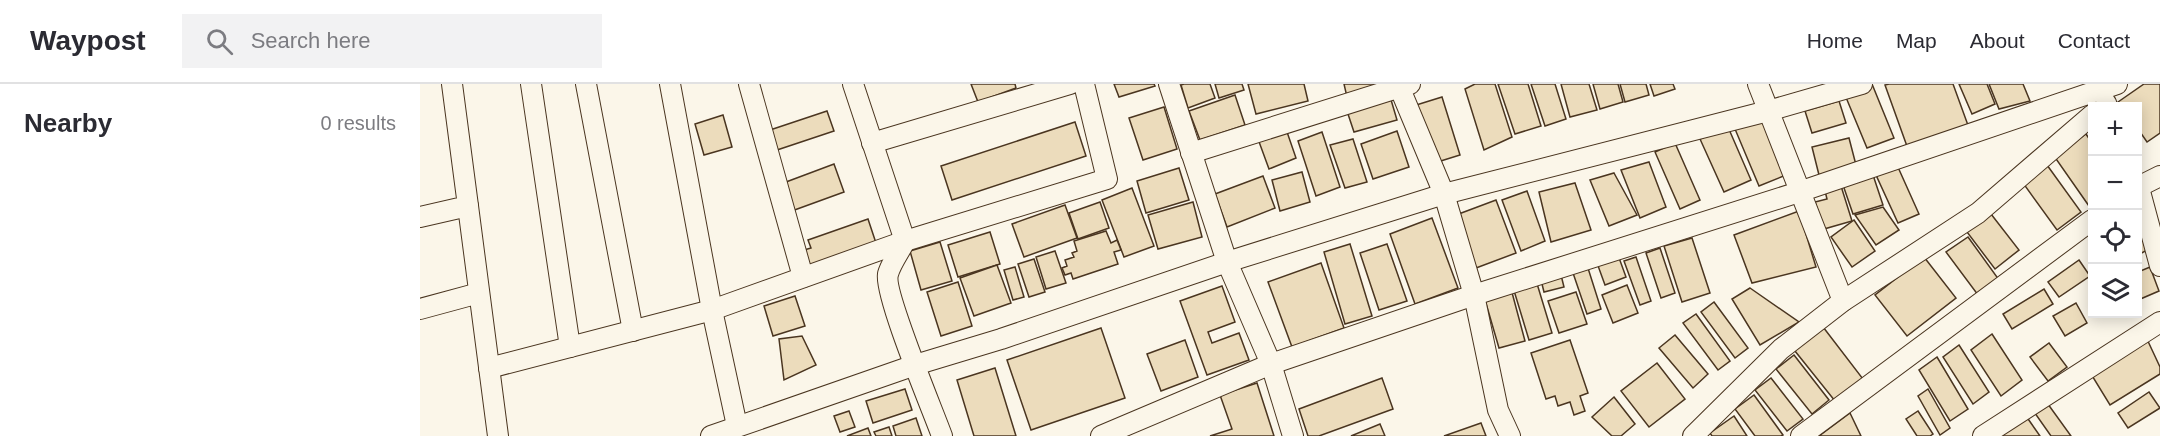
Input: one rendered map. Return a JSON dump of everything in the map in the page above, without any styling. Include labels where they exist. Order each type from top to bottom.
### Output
[{"type":"street","points":[[452,84],[498,436]]},
{"type":"street","points":[[531,84],[570,347]]},
{"type":"street","points":[[586,84],[633,331]]},
{"type":"street","points":[[670,84],[712,310],[737,426]]},
{"type":"street","points":[[749,84],[803,277]]},
{"type":"street","points":[[853,84],[905,241],[887,276],[893,301],[942,436]]},
{"type":"street","points":[[872,143],[1070,84]]},
{"type":"street","points":[[489,368],[712,310],[905,241],[1107,179],[1084,84]]},
{"type":"street","points":[[1169,84],[1227,262],[1271,364],[1293,436]]},
{"type":"street","points":[[1758,84],[1843,301]]},
{"type":"street","points":[[713,436],[915,365],[1001,339],[1227,262],[1444,194],[1768,111],[1862,84]]},
{"type":"street","points":[[1101,436],[1271,364],[1474,295],[1799,192],[2117,84]]},
{"type":"street","points":[[2109,102],[2131,84]]},
{"type":"street","points":[[1191,153],[1402,85],[1444,194],[1474,295],[1498,410],[1510,436]]},
{"type":"street","points":[[1695,435],[1781,349],[1843,301],[1978,213],[2088,120]]},
{"type":"street","points":[[2142,184],[2160,177]]},
{"type":"street","points":[[2142,201],[2160,266]]},
{"type":"street","points":[[420,217],[468,206]]},
{"type":"street","points":[[1801,436],[2088,223]]},
{"type":"street","points":[[420,309],[479,293]]},
{"type":"street","points":[[1983,436],[2160,322]]},
{"type":"building","points":[[971,84],[1015,84],[1016,88],[978,102]]},
{"type":"building","points":[[1114,84],[1154,84],[1155,86],[1119,97]]},
{"type":"building","points":[[1210,84],[1215,98],[1188,108],[1181,85]]},
{"type":"building","points":[[1215,84],[1242,84],[1244,90],[1219,98]]},
{"type":"building","points":[[1248,84],[1304,84],[1308,101],[1256,114]]},
{"type":"building","points":[[1344,84],[1382,84],[1347,97]]},
{"type":"building","points":[[1475,84],[1495,84],[1512,137],[1484,150],[1465,89]]},
{"type":"building","points":[[1498,84],[1528,84],[1541,126],[1515,134]]},
{"type":"building","points":[[1531,84],[1555,84],[1566,119],[1545,126]]},
{"type":"building","points":[[1561,84],[1589,84],[1597,110],[1570,117]]},
{"type":"building","points":[[1593,84],[1618,84],[1623,102],[1600,109]]},
{"type":"building","points":[[1620,84],[1646,84],[1649,95],[1625,102]]},
{"type":"building","points":[[1650,84],[1673,84],[1675,89],[1654,96]]},
{"type":"building","points":[[1872,84],[1894,138],[1867,148],[1845,95]]},
{"type":"building","points":[[1953,84],[1969,128],[1908,149],[1885,85]]},
{"type":"building","points":[[1959,84],[1987,84],[1995,104],[1972,114]]},
{"type":"building","points":[[1989,84],[2023,84],[2030,101],[1999,109]]},
{"type":"building","points":[[2144,84],[2160,84],[2160,133],[2147,142],[2142,135],[2142,102],[2118,102]]},
{"type":"building","points":[[1389,93],[1397,120],[1354,132],[1345,105]]},
{"type":"building","points":[[1235,95],[1245,125],[1200,140],[1189,111]]},
{"type":"building","points":[[1442,97],[1460,155],[1431,164],[1413,106]]},
{"type":"building","points":[[1839,101],[1846,123],[1812,133],[1805,111]]},
{"type":"building","points":[[1164,107],[1177,149],[1143,160],[1129,118]]},
{"type":"building","points":[[827,111],[834,131],[774,151],[767,131]]},
{"type":"building","points":[[723,115],[732,147],[704,155],[695,124]]},
{"type":"building","points":[[1762,117],[1786,175],[1759,186],[1735,129]]},
{"type":"building","points":[[1075,122],[1086,156],[952,200],[941,166]]},
{"type":"building","points":[[1728,127],[1751,180],[1724,192],[1700,139]]},
{"type":"building","points":[[1286,129],[1296,158],[1269,169],[1258,139]]},
{"type":"building","points":[[1397,131],[1409,167],[1373,179],[1361,144]]},
{"type":"building","points":[[1322,132],[1340,187],[1316,196],[1298,141]]},
{"type":"building","points":[[2086,134],[2088,137],[2088,205],[2054,156]]},
{"type":"building","points":[[1849,138],[1856,165],[1819,175],[1812,147]]},
{"type":"building","points":[[1353,139],[1367,182],[1345,188],[1330,145]]},
{"type":"building","points":[[1675,143],[1700,200],[1680,209],[1655,152]]},
{"type":"building","points":[[1649,162],[1666,207],[1640,218],[1621,170]]},
{"type":"building","points":[[834,164],[844,192],[789,212],[778,185]]},
{"type":"building","points":[[1897,165],[1919,214],[1898,223],[1876,175]]},
{"type":"building","points":[[2047,165],[2081,212],[2057,230],[2023,183]]},
{"type":"building","points":[[1179,168],[1189,200],[1146,213],[1137,181]]},
{"type":"building","points":[[1302,172],[1310,202],[1280,211],[1272,180]]},
{"type":"building","points":[[1614,173],[1637,215],[1609,226],[1590,180]]},
{"type":"building","points":[[1873,175],[1883,205],[1853,214],[1843,185]]},
{"type":"building","points":[[1263,176],[1275,208],[1227,227],[1215,194]]},
{"type":"building","points":[[1575,183],[1591,230],[1551,242],[1539,192]]},
{"type":"building","points":[[1841,186],[1852,221],[1824,229],[1815,202],[1827,199],[1825,191]]},
{"type":"building","points":[[1132,188],[1154,246],[1124,257],[1102,200]]},
{"type":"building","points":[[1527,191],[1545,241],[1521,251],[1502,200]]},
{"type":"building","points":[[1496,200],[1516,253],[1476,268],[1456,215]]},
{"type":"building","points":[[1100,202],[1109,228],[1078,239],[1069,213]]},
{"type":"building","points":[[1193,202],[1202,237],[1158,249],[1148,215]]},
{"type":"building","points":[[1065,205],[1077,238],[1024,257],[1012,224]]},
{"type":"building","points":[[1883,207],[1899,230],[1876,245],[1855,215]]},
{"type":"building","points":[[1799,211],[1816,267],[1752,283],[1734,235]]},
{"type":"building","points":[[1991,214],[2019,250],[1995,269],[1967,232]]},
{"type":"building","points":[[1432,218],[1458,288],[1415,304],[1390,234]]},
{"type":"building","points":[[868,219],[876,243],[803,268],[797,252],[811,248],[808,240]]},
{"type":"building","points":[[1854,220],[1875,251],[1852,267],[1831,237]]},
{"type":"building","points":[[1106,231],[1111,243],[1117,240],[1121,250],[1114,252],[1118,264],[1073,279],[1071,273],[1065,275],[1062,268],[1067,266],[1065,260],[1074,257],[1072,253],[1077,251],[1074,241]]},
{"type":"building","points":[[990,232],[1000,264],[958,277],[948,245]]},
{"type":"building","points":[[2145,235],[2151,248],[2142,253],[2142,237]]},
{"type":"building","points":[[1968,237],[2002,284],[1981,299],[1946,252]]},
{"type":"building","points":[[1692,238],[1710,293],[1682,302],[1664,246]]},
{"type":"building","points":[[940,242],[952,281],[921,290],[910,251]]},
{"type":"building","points":[[1350,244],[1372,316],[1345,324],[1324,252]]},
{"type":"building","points":[[1387,244],[1407,301],[1379,310],[1360,253]]},
{"type":"building","points":[[1660,248],[1675,293],[1661,298],[1646,253]]},
{"type":"building","points":[[1055,251],[1066,283],[1046,289],[1036,257]]},
{"type":"building","points":[[1618,255],[1626,277],[1605,285],[1597,263]]},
{"type":"building","points":[[1636,257],[1651,301],[1640,305],[1624,261]]},
{"type":"building","points":[[1924,257],[1956,298],[1907,336],[1875,295]]},
{"type":"building","points":[[1034,259],[1045,292],[1029,297],[1018,264]]},
{"type":"building","points":[[2079,260],[2088,273],[2088,277],[2059,297],[2048,282]]},
{"type":"building","points":[[1321,263],[1344,328],[1292,347],[1268,282]]},
{"type":"building","points":[[997,265],[1011,303],[974,316],[960,278]]},
{"type":"building","points":[[1587,265],[1601,309],[1587,314],[1572,270]]},
{"type":"building","points":[[1015,267],[1024,297],[1013,300],[1004,270]]},
{"type":"building","points":[[2150,267],[2159,291],[2142,298],[2142,270]]},
{"type":"building","points":[[1560,271],[1564,287],[1544,292],[1540,276]]},
{"type":"building","points":[[1535,277],[1552,333],[1529,340],[1512,284]]},
{"type":"building","points":[[958,282],[972,326],[941,336],[927,292]]},
{"type":"building","points":[[1510,285],[1525,341],[1499,348],[1483,293]]},
{"type":"building","points":[[1627,285],[1638,313],[1613,323],[1602,295]]},
{"type":"building","points":[[1222,286],[1235,322],[1208,332],[1212,343],[1239,333],[1249,360],[1207,375],[1180,301]]},
{"type":"building","points":[[1750,288],[1799,322],[1760,345],[1732,299]]},
{"type":"building","points":[[2044,289],[2053,304],[2012,329],[2003,314]]},
{"type":"building","points":[[1576,292],[1587,324],[1559,333],[1548,301]]},
{"type":"building","points":[[795,296],[805,326],[773,336],[764,306]]},
{"type":"building","points":[[1714,302],[1748,348],[1735,358],[1701,312]]},
{"type":"building","points":[[2076,303],[2087,323],[2065,336],[2053,316]]},
{"type":"building","points":[[1696,314],[1730,361],[1718,370],[1683,323]]},
{"type":"building","points":[[1820,323],[1863,379],[1835,401],[1791,346]]},
{"type":"building","points":[[1101,328],[1125,398],[1031,430],[1007,360]]},
{"type":"building","points":[[1992,334],[2022,380],[2001,396],[1971,350]]},
{"type":"building","points":[[1675,335],[1708,374],[1693,388],[1659,348]]},
{"type":"building","points":[[802,336],[816,365],[784,380],[779,339]]},
{"type":"building","points":[[2146,337],[2160,367],[2160,374],[2110,405],[2091,374]]},
{"type":"building","points":[[1185,340],[1198,377],[1161,391],[1147,354]]},
{"type":"building","points":[[1570,340],[1588,393],[1580,396],[1585,411],[1574,415],[1570,402],[1558,406],[1555,396],[1546,399],[1531,353]]},
{"type":"building","points":[[2049,343],[2067,367],[2048,381],[2030,357]]},
{"type":"building","points":[[1959,345],[1989,392],[1973,404],[1943,357]]},
{"type":"building","points":[[1794,355],[1829,400],[1812,414],[1776,369]]},
{"type":"building","points":[[1937,357],[1968,409],[1950,421],[1919,370]]},
{"type":"building","points":[[1657,363],[1685,399],[1649,427],[1621,391]]},
{"type":"building","points":[[995,368],[1016,436],[974,436],[957,380]]},
{"type":"building","points":[[1382,378],[1393,409],[1319,436],[1308,436],[1299,409]]},
{"type":"building","points":[[1771,378],[1803,419],[1787,431],[1755,390]]},
{"type":"building","points":[[1257,383],[1274,436],[1210,436],[1232,429],[1220,395]]},
{"type":"building","points":[[905,389],[912,410],[873,423],[866,401]]},
{"type":"building","points":[[1928,389],[1950,428],[1940,435],[1918,396]]},
{"type":"building","points":[[2149,392],[2160,408],[2128,428],[2118,413]]},
{"type":"building","points":[[1754,395],[1783,435],[1755,436],[1735,409]]},
{"type":"building","points":[[1614,397],[1635,424],[1621,436],[1612,436],[1592,417]]},
{"type":"building","points":[[2045,400],[2071,436],[2051,436],[2032,409]]},
{"type":"building","points":[[849,411],[855,427],[840,432],[834,416]]},
{"type":"building","points":[[1918,411],[1933,434],[1930,436],[1917,436],[1906,419]]},
{"type":"building","points":[[1850,413],[1861,436],[1819,436]]},
{"type":"building","points":[[1734,416],[1747,436],[1712,436],[1710,433]]},
{"type":"building","points":[[2026,416],[2040,436],[2003,436],[2001,434]]},
{"type":"building","points":[[916,418],[922,436],[896,436],[893,426]]},
{"type":"building","points":[[1481,423],[1486,436],[1444,436]]},
{"type":"building","points":[[1380,424],[1385,436],[1351,436]]},
{"type":"building","points":[[889,427],[892,436],[876,436],[874,432]]},
{"type":"building","points":[[868,428],[871,436],[847,436]]}]
